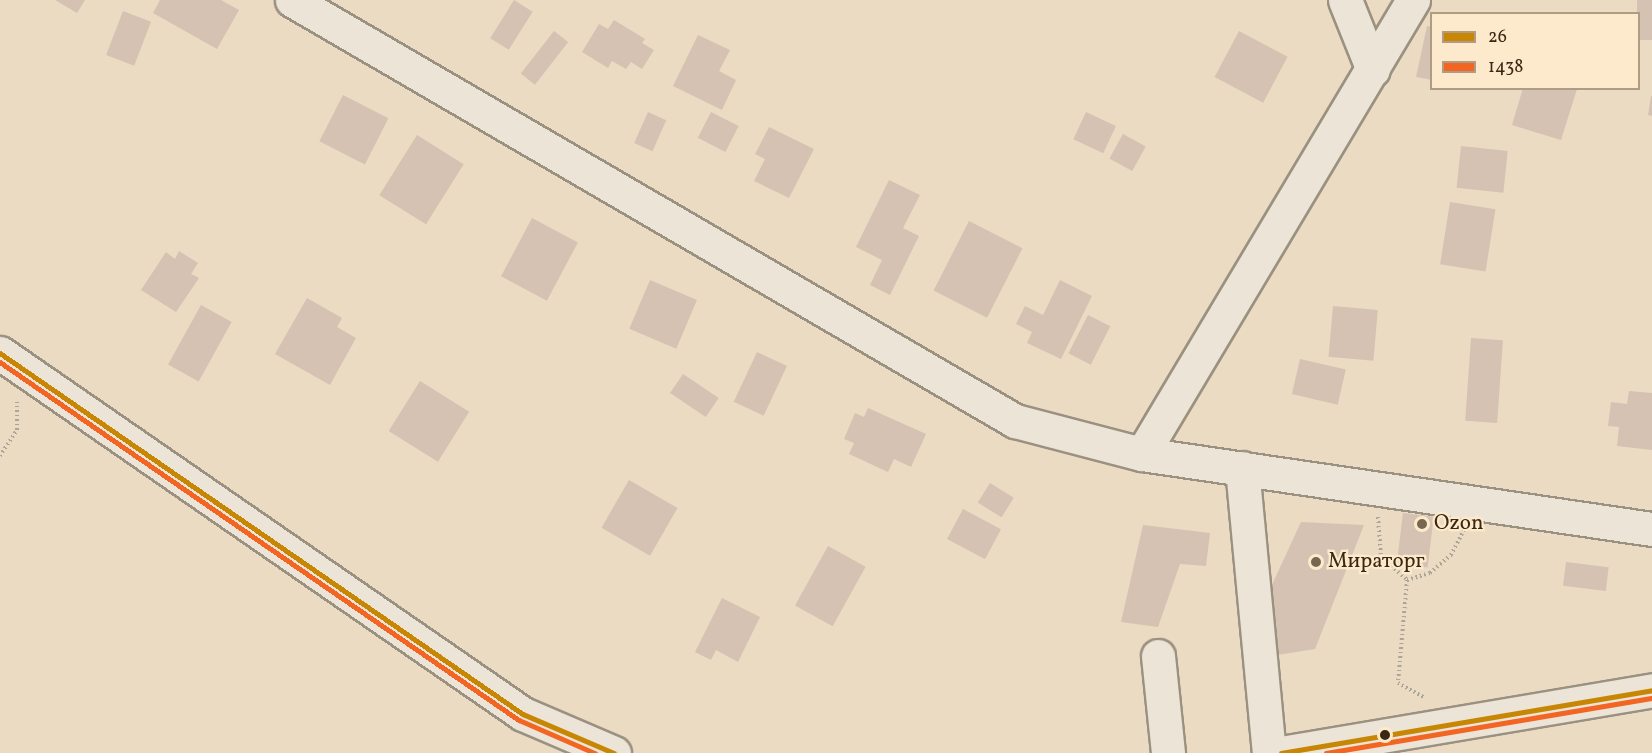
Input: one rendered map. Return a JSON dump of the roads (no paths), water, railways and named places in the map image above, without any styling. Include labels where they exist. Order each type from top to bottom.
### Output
[{"type":"street","points":[[1345,0],[1373,70]]},
{"type":"street","points":[[1143,454],[1413,0]]},
{"type":"street","points":[[299,2],[1015,421],[1143,454],[1652,529]]},
{"type":"street","points":[[8,359],[523,714],[614,753]]},
{"type":"street","points":[[1242,468],[1269,753]]},
{"type":"street","points":[[1158,656],[1168,753]]},
{"type":"street","points":[[1281,753],[1652,690]]},
{"type":"place","name":"Ozon","points":[[1422,524]]},
{"type":"place","name":"Мираторг","points":[[1316,562]]}]
